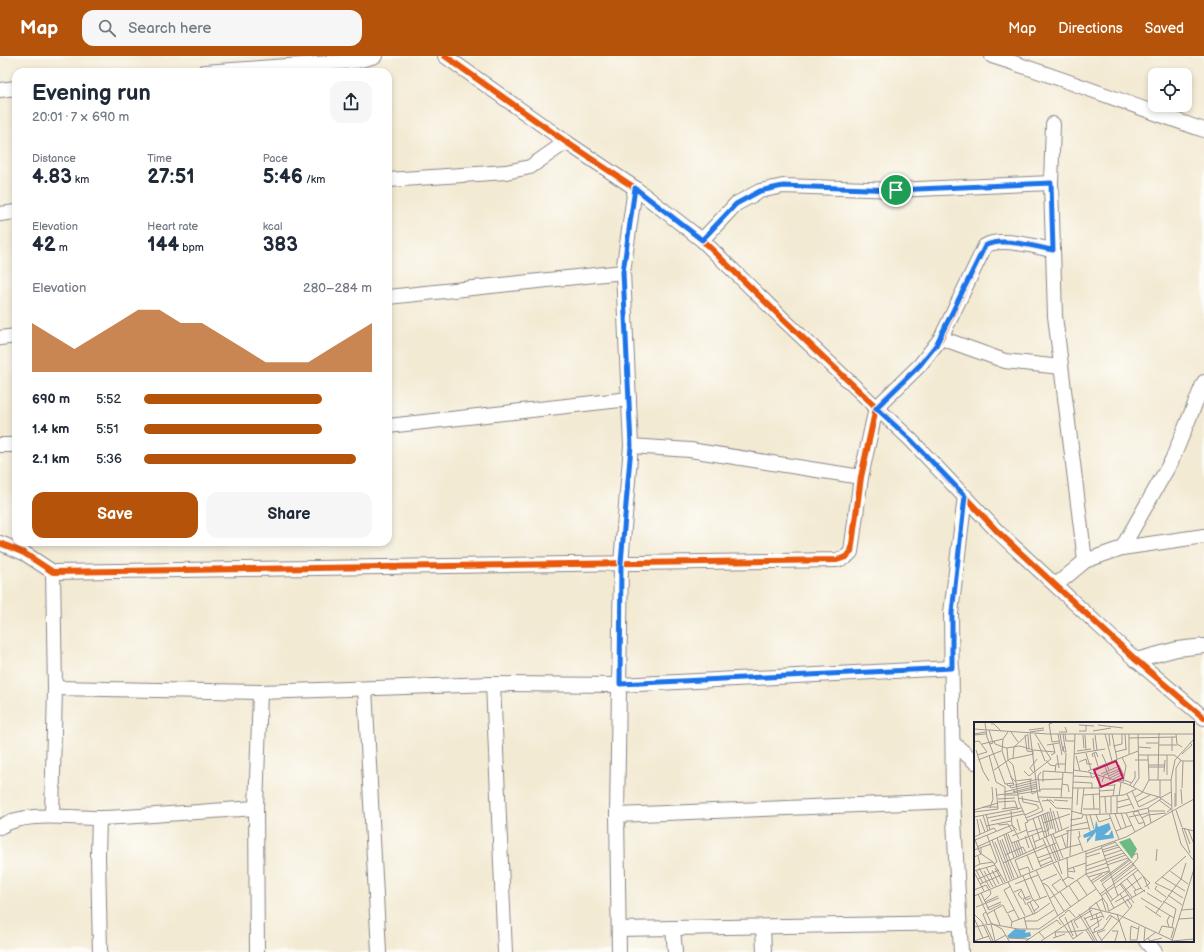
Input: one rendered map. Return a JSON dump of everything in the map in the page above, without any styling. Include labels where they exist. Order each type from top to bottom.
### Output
[{"type":"street","points":[[270,68],[357,61],[374,56]]},
{"type":"street","points":[[445,56],[566,142],[635,188],[702,240],[911,440],[997,531],[1136,660],[1204,718]]},
{"type":"street","points":[[992,56],[1041,71],[1204,130]]},
{"type":"street","points":[[0,90],[12,88]]},
{"type":"street","points":[[1053,124],[1051,183],[1055,316],[1085,561]]},
{"type":"street","points":[[392,180],[506,172],[530,167],[566,142]]},
{"type":"street","points":[[702,240],[736,204],[760,191],[783,186],[896,190],[1051,183]]},
{"type":"street","points":[[618,952],[617,815],[621,563],[631,446],[623,272],[635,188]]},
{"type":"street","points":[[0,214],[12,212]]},
{"type":"street","points":[[0,544],[24,553],[53,572],[838,560],[846,557],[851,552],[862,476],[876,408],[920,365],[941,338],[985,246],[990,242],[1001,242],[1053,250]]},
{"type":"street","points":[[392,296],[623,272]]},
{"type":"street","points":[[0,338],[12,336]]},
{"type":"street","points":[[941,338],[1005,361],[1061,367]]},
{"type":"street","points":[[1122,548],[1172,460],[1204,382]]},
{"type":"street","points":[[392,426],[629,399]]},
{"type":"street","points":[[0,445],[12,445]]},
{"type":"street","points":[[631,446],[690,450],[862,476]]},
{"type":"street","points":[[961,952],[953,801],[952,613],[965,496]]},
{"type":"street","points":[[1056,585],[1085,561],[1122,548],[1204,536]]},
{"type":"street","points":[[52,816],[55,688],[53,572]]},
{"type":"street","points":[[1136,660],[1177,649],[1204,646]]},
{"type":"street","points":[[55,688],[260,692],[493,684],[620,684],[952,668]]},
{"type":"street","points":[[493,684],[505,952]]},
{"type":"street","points":[[365,688],[379,952]]},
{"type":"street","points":[[257,952],[256,808],[260,692]]},
{"type":"street","points":[[953,743],[974,761]]},
{"type":"street","points":[[617,815],[953,801]]},
{"type":"street","points":[[0,827],[8,822],[52,816],[100,818],[256,808]]},
{"type":"street","points":[[100,818],[98,855],[100,952]]},
{"type":"street","points":[[619,929],[959,923]]},
{"type":"street","points":[[763,927],[764,952]]},
{"type":"street","points":[[673,928],[675,952]]},
{"type":"street","points":[[1147,942],[1154,952]]},
{"type":"cycle path","points":[[445,56],[566,142],[635,188],[702,240],[911,440],[997,531],[1136,660],[1204,718]]},
{"type":"cycle path","points":[[0,543],[24,553],[53,572],[837,560],[846,557],[851,552],[861,477],[876,408],[920,365],[941,338],[985,246],[991,243],[1008,242],[1053,250]]},
{"type":"route","points":[[1051,183],[1053,250],[1001,242],[990,242],[985,246],[978,257],[942,336],[936,345],[920,365],[876,408],[911,440],[965,496],[952,613],[952,668],[620,684],[621,563],[631,446],[623,272],[635,188],[702,240],[736,204],[760,191],[783,186],[896,190],[1051,183]]}]
